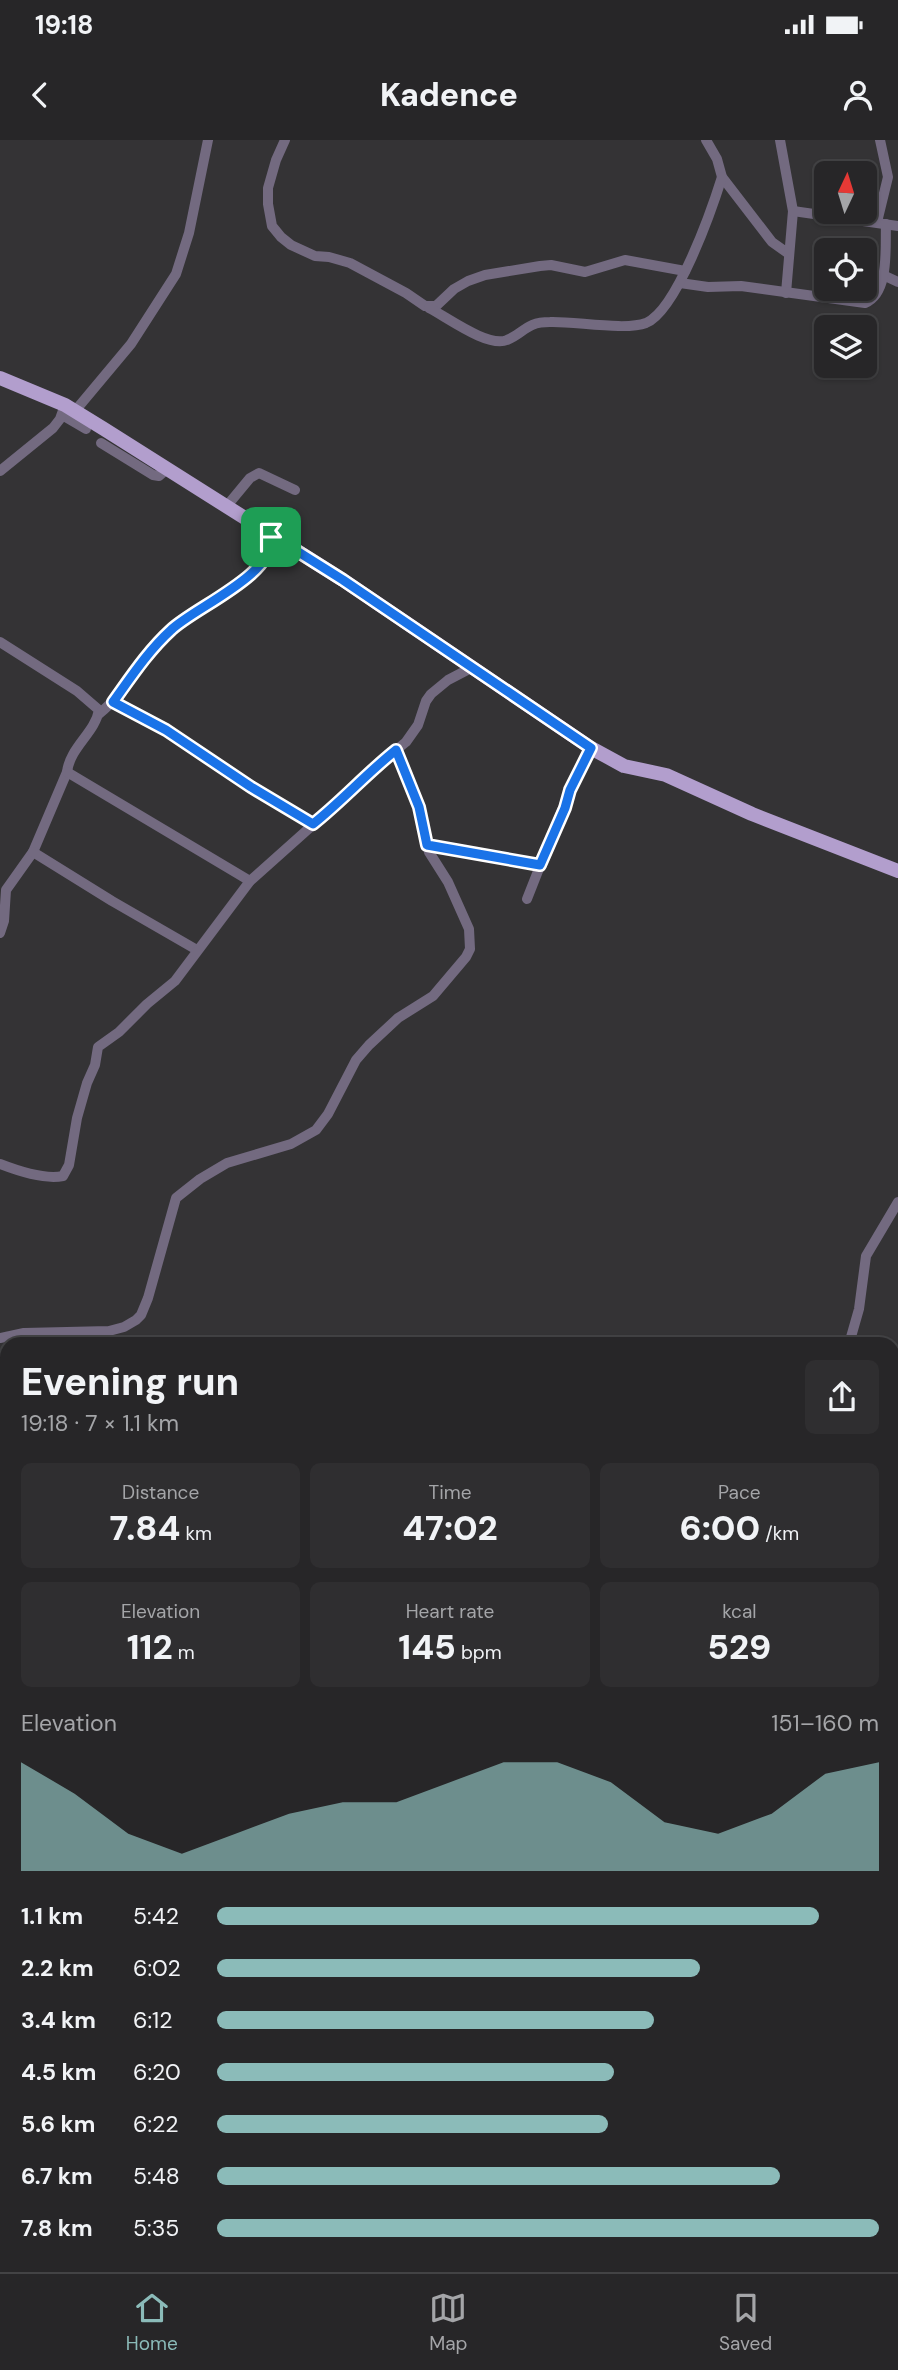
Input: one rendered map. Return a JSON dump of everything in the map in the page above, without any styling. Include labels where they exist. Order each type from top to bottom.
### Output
[{"type":"main road","points":[[0,378],[67,410],[167,469],[343,580],[591,748],[624,766],[666,775],[752,814],[898,871]]},
{"type":"street","points":[[0,471],[53,428],[131,344],[176,274],[186,245],[208,140]]},
{"type":"street","points":[[285,140],[268,188],[272,226],[281,237],[291,245],[315,256],[350,263],[489,341],[501,342],[510,339],[523,328],[541,322],[618,325],[646,323],[680,283],[722,177]]},
{"type":"street","points":[[706,140],[722,177],[772,242],[789,254]]},
{"type":"street","points":[[780,140],[793,211],[786,293]]},
{"type":"street","points":[[680,283],[708,287],[741,286],[865,303],[874,297],[883,275],[887,224],[888,177],[880,140]]},
{"type":"street","points":[[793,211],[887,224]]},
{"type":"street","points":[[429,308],[436,306],[454,289],[468,281],[485,275],[540,266],[551,265],[585,272],[625,260],[685,271]]},
{"type":"street","points":[[883,275],[898,282]]},
{"type":"street","points":[[67,410],[86,429]]},
{"type":"street","points":[[101,443],[153,475],[159,476],[167,469]]},
{"type":"street","points":[[226,507],[250,478],[259,473],[295,490]]},
{"type":"street","points":[[0,933],[3,889],[33,852],[69,760],[99,713],[113,702],[137,668],[169,631],[184,618],[226,593],[254,570],[272,543],[271,537],[265,531]]},
{"type":"street","points":[[0,642],[91,701],[99,713]]},
{"type":"street","points":[[0,1164],[23,1172],[51,1177],[63,1176],[69,1165],[77,1118],[95,1065],[98,1047],[119,1032],[175,981],[250,881],[413,734],[425,701],[431,694],[448,680],[471,668]]},
{"type":"street","points":[[113,702],[166,730],[251,787],[313,824]]},
{"type":"street","points":[[527,900],[570,790],[591,748]]},
{"type":"street","points":[[5,1337],[24,1333],[109,1331],[136,1321],[148,1298],[176,1198],[226,1163],[291,1144],[316,1130],[328,1114],[356,1060],[369,1045],[398,1018],[433,996],[466,957],[471,938],[470,929],[451,888],[434,862],[427,845],[419,807],[396,750]]},
{"type":"street","points":[[66,772],[250,881]]},
{"type":"street","points":[[427,845],[540,865]]},
{"type":"street","points":[[33,852],[197,950]]},
{"type":"street","points":[[851,1337],[859,1309],[866,1256],[898,1202]]},
{"type":"route","points":[[265,531],[343,580],[591,748],[570,790],[540,865],[427,845],[416,796],[396,750],[313,824],[251,787],[166,730],[113,702],[137,668],[169,631],[184,618],[226,593],[254,570],[268,552],[272,543],[271,537],[265,531]]}]
